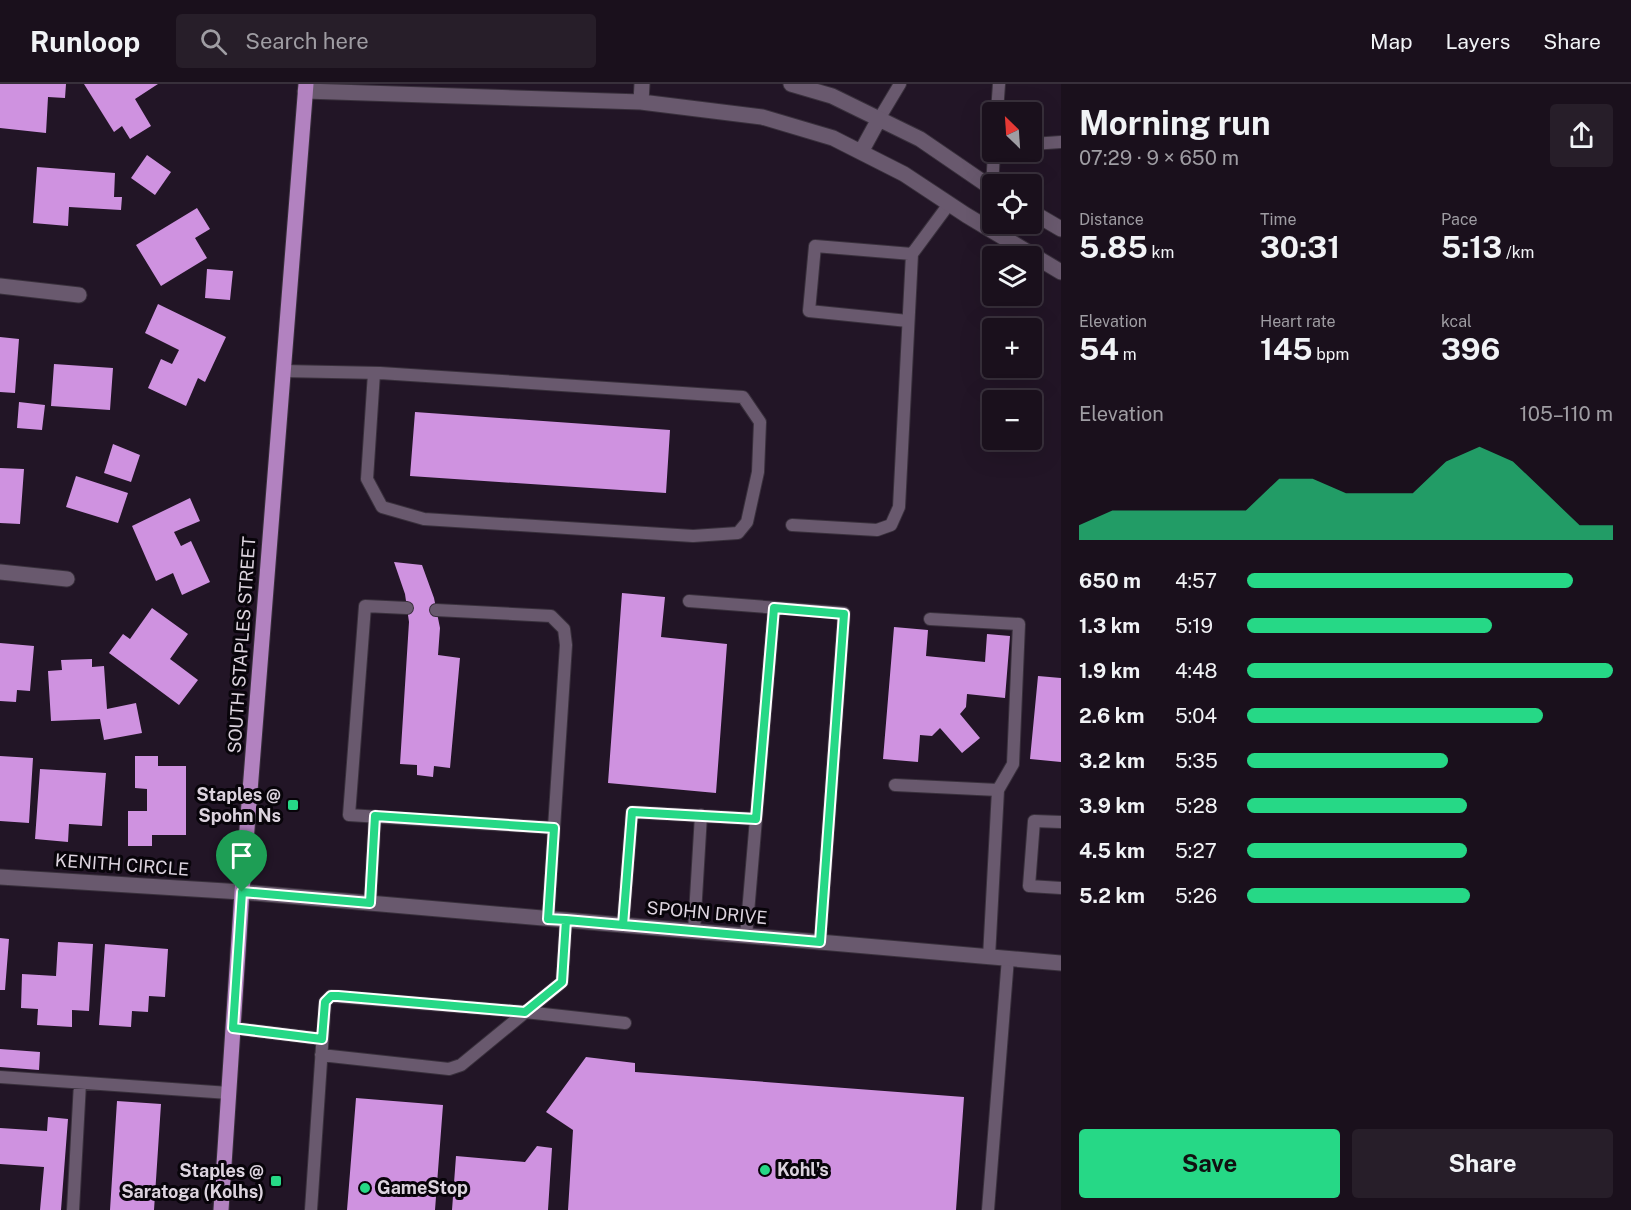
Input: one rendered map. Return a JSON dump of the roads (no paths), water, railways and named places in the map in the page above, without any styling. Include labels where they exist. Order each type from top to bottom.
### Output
[{"type":"main road","name":"SOUTH STAPLES STREET","points":[[221,1210],[242,892],[306,87]]},
{"type":"street","points":[[641,102],[642,84]]},
{"type":"street","points":[[791,84],[832,96],[920,139],[982,181]]},
{"type":"street","points":[[306,87],[641,102],[762,117],[833,138],[904,174],[1061,272]]},
{"type":"street","points":[[861,152],[879,119]]},
{"type":"street","points":[[1042,218],[1061,230]]},
{"type":"street","points":[[0,286],[79,295]]},
{"type":"street","points":[[0,572],[67,579]]},
{"type":"street","name":"KENITH CIRCLE","points":[[0,876],[242,892]]},
{"type":"street","name":"SPOHN DRIVE","points":[[242,892],[1061,963]]},
{"type":"lane","points":[[879,119],[900,84]]},
{"type":"lane","points":[[998,102],[999,84]]},
{"type":"lane","points":[[1042,143],[1061,141]]},
{"type":"lane","points":[[792,525],[877,530],[891,525],[899,507],[912,254],[949,204]]},
{"type":"lane","points":[[908,321],[809,311],[816,246],[912,254]]},
{"type":"lane","points":[[283,371],[374,373],[743,398],[760,422],[758,472],[747,522],[738,533],[693,536],[424,519],[382,507],[367,479],[374,373]]},
{"type":"lane","points":[[689,601],[844,614],[820,942]]},
{"type":"lane","points":[[407,608],[365,606],[349,815],[554,828]]},
{"type":"lane","points":[[746,936],[774,608]]},
{"type":"lane","points":[[436,610],[551,616],[564,629],[566,645],[548,919]]},
{"type":"lane","points":[[930,619],[1019,624],[1013,764],[998,790],[989,957]]},
{"type":"lane","points":[[895,785],[998,790]]},
{"type":"lane","points":[[623,925],[632,812],[756,819]]},
{"type":"lane","points":[[694,931],[701,815]]},
{"type":"lane","points":[[370,903],[375,816]]},
{"type":"lane","points":[[1061,822],[1034,820],[1029,886],[1061,888]]},
{"type":"lane","points":[[321,1055],[455,1068],[461,1065],[562,982],[566,920]]},
{"type":"lane","points":[[988,1210],[1008,958]]},
{"type":"lane","points":[[311,1210],[325,1002],[331,996],[525,1012],[625,1023]]},
{"type":"lane","points":[[233,1028],[322,1039]]},
{"type":"lane","points":[[0,1077],[229,1094]]},
{"type":"lane","points":[[73,1210],[80,1083]]},
{"type":"place","name":"Staples @ Spohn Ns","points":[[293,805]]},
{"type":"place","name":"Kohl's","points":[[765,1170]]},
{"type":"place","name":"Staples @ Saratoga (Kolhs)","points":[[276,1181]]},
{"type":"place","name":"GameStop","points":[[365,1188]]}]
